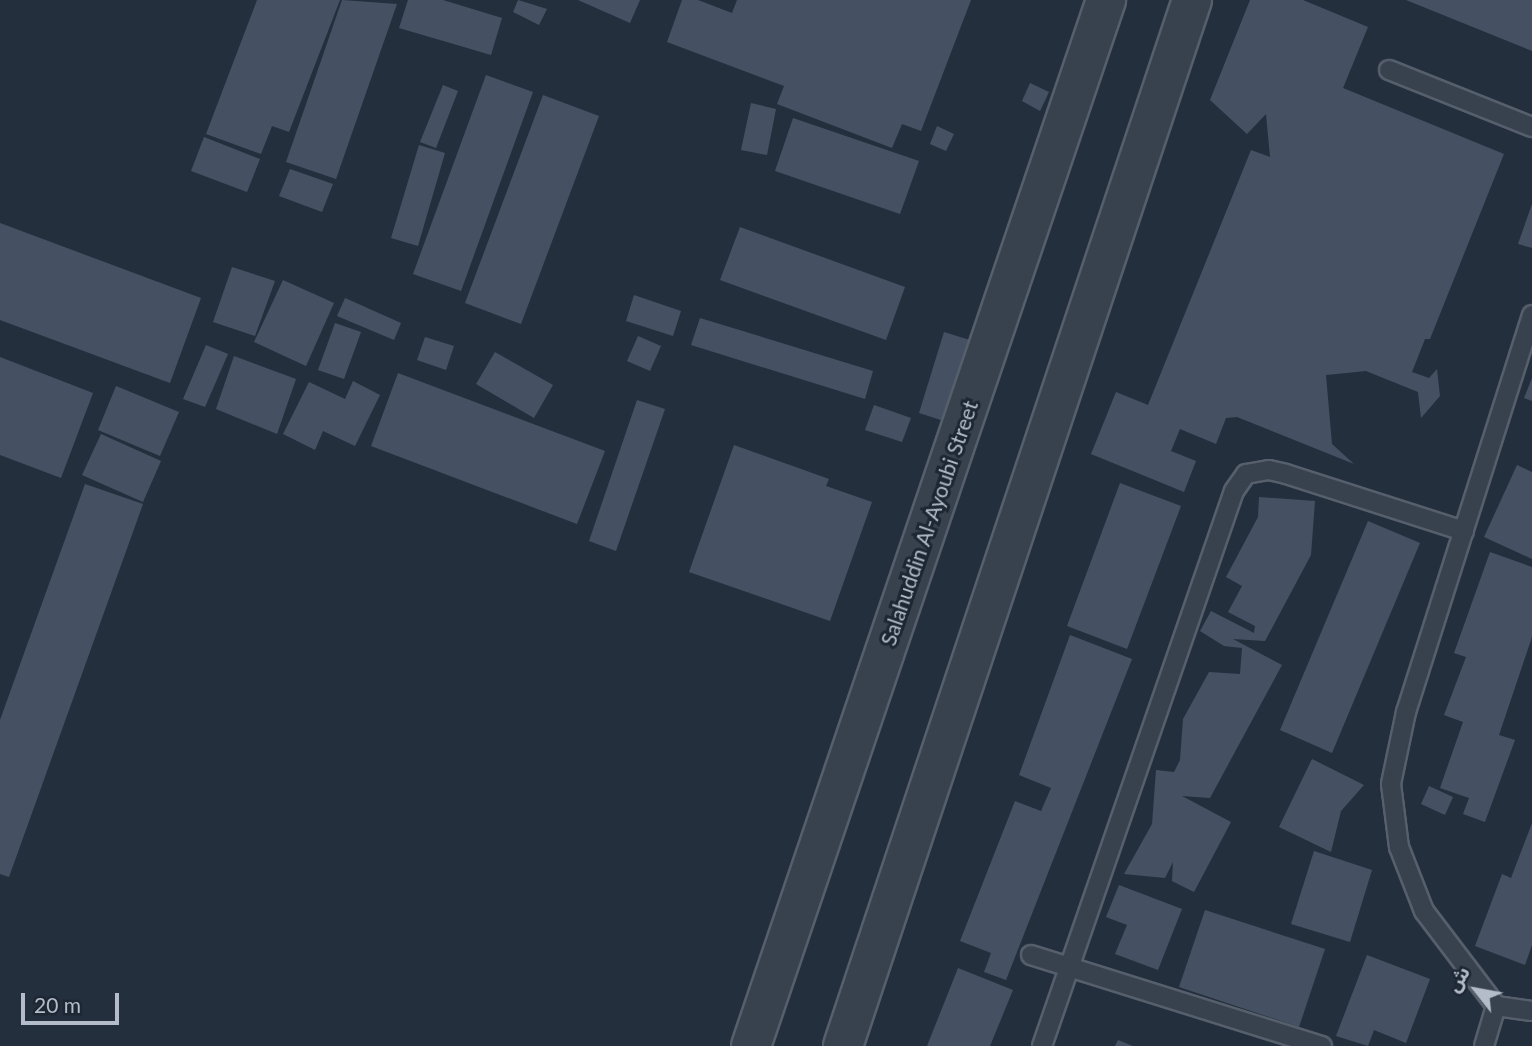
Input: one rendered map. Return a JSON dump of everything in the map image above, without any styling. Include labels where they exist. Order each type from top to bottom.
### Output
[{"type":"street","name":"Salahuddin Al-Ayoubi Street","points":[[751,1046],[1106,0]]},
{"type":"street","points":[[843,1046],[1192,0]]},
{"type":"lane","points":[[1389,70],[1532,127]]},
{"type":"lane","points":[[1532,315],[1406,712],[1391,785],[1399,847],[1424,911],[1496,1006],[1532,1011]]},
{"type":"lane","points":[[1042,1046],[1234,491],[1246,474],[1269,470],[1286,474],[1464,531]]},
{"type":"lane","points":[[1031,955],[1300,1043],[1322,1046]]},
{"type":"lane","points":[[1484,1046],[1496,1006]]},
{"type":"building","points":[[257,0],[340,0],[289,132],[272,126],[261,154],[206,134]]},
{"type":"building","points":[[342,0],[397,4],[336,179],[286,162]]},
{"type":"building","points":[[408,0],[443,0],[502,18],[491,55],[399,28]]},
{"type":"building","points":[[518,0],[547,9],[539,25],[513,12]]},
{"type":"building","points":[[578,0],[640,0],[630,23]]},
{"type":"building","points":[[682,0],[698,0],[732,13],[737,0],[971,0],[921,131],[902,124],[892,148],[777,104],[784,86],[667,42]]},
{"type":"building","points":[[1250,0],[1303,0],[1368,27],[1343,88],[1504,154],[1430,339],[1425,339],[1412,372],[1429,378],[1437,369],[1440,396],[1421,418],[1418,392],[1366,371],[1326,375],[1332,444],[1354,464],[1237,417],[1226,418],[1216,444],[1180,429],[1171,451],[1196,461],[1184,492],[1091,454],[1116,392],[1148,405],[1251,150],[1270,157],[1266,114],[1247,134],[1210,100]]},
{"type":"building","points":[[1406,0],[1532,0],[1532,51]]},
{"type":"building","points":[[486,75],[533,92],[461,291],[413,274]]},
{"type":"building","points":[[1030,83],[1049,92],[1040,111],[1022,101]]},
{"type":"building","points":[[443,85],[458,91],[436,148],[420,142]]},
{"type":"building","points":[[543,95],[599,116],[521,324],[465,303]]},
{"type":"building","points":[[751,103],[776,109],[767,155],[741,150]]},
{"type":"building","points":[[793,118],[919,161],[900,214],[775,171]]},
{"type":"building","points":[[937,126],[954,134],[946,151],[930,144]]},
{"type":"building","points":[[204,137],[260,159],[247,192],[191,171]]},
{"type":"building","points":[[419,145],[445,153],[418,246],[391,238]]},
{"type":"building","points":[[290,169],[333,184],[322,212],[279,196]]},
{"type":"building","points":[[1532,204],[1532,248],[1518,244]]},
{"type":"building","points":[[0,223],[201,298],[170,383],[0,320]]},
{"type":"building","points":[[740,227],[905,287],[886,340],[720,280]]},
{"type":"building","points":[[232,267],[275,281],[255,336],[213,322]]},
{"type":"building","points":[[283,280],[334,303],[306,366],[254,342]]},
{"type":"building","points":[[634,295],[681,311],[673,336],[626,321]]},
{"type":"building","points":[[345,298],[401,323],[394,340],[337,316]]},
{"type":"building","points":[[700,318],[873,371],[865,399],[691,345]]},
{"type":"building","points":[[335,323],[361,332],[344,379],[318,370]]},
{"type":"building","points":[[944,332],[973,341],[947,422],[919,413]]},
{"type":"building","points":[[638,336],[661,346],[650,371],[627,361]]},
{"type":"building","points":[[425,337],[454,346],[446,370],[417,360]]},
{"type":"building","points":[[206,345],[228,354],[205,407],[183,399]]},
{"type":"building","points":[[495,352],[553,385],[534,418],[476,384]]},
{"type":"building","points":[[234,356],[296,379],[277,434],[216,409]]},
{"type":"building","points":[[0,357],[93,393],[61,478],[0,455]]},
{"type":"building","points":[[398,373],[605,451],[577,524],[371,446]]},
{"type":"building","points":[[1532,378],[1532,401],[1524,398]]},
{"type":"building","points":[[353,381],[380,395],[355,446],[323,431],[315,450],[283,434],[309,382],[345,399]]},
{"type":"building","points":[[116,386],[179,412],[160,456],[98,430]]},
{"type":"building","points":[[637,400],[665,409],[616,551],[589,541]]},
{"type":"building","points":[[874,405],[911,418],[902,442],[865,430]]},
{"type":"building","points":[[101,434],[161,461],[143,502],[82,475]]},
{"type":"building","points":[[734,445],[829,479],[826,486],[872,502],[830,621],[689,572]]},
{"type":"building","points":[[1517,465],[1532,472],[1532,559],[1484,537]]},
{"type":"building","points":[[1120,483],[1181,506],[1127,649],[1067,626]]},
{"type":"building","points":[[85,484],[143,504],[9,877],[0,874],[0,720]]},
{"type":"building","points":[[1259,497],[1315,501],[1311,555],[1265,641],[1233,639],[1282,665],[1210,798],[1182,796],[1231,822],[1194,892],[1172,881],[1173,862],[1165,878],[1124,874],[1152,824],[1156,770],[1174,772],[1180,760],[1183,719],[1209,672],[1240,674],[1242,648],[1224,646],[1200,631],[1211,611],[1254,633],[1255,626],[1228,612],[1242,586],[1226,577],[1258,517]]},
{"type":"building","points":[[1368,521],[1420,543],[1332,753],[1280,730]]},
{"type":"building","points":[[1490,552],[1532,567],[1532,637],[1499,735],[1515,740],[1485,822],[1463,814],[1469,798],[1440,788],[1463,722],[1444,715],[1466,657],[1454,653]]},
{"type":"building","points":[[1070,635],[1132,659],[1006,980],[984,972],[991,953],[960,941],[1015,801],[1041,811],[1051,788],[1019,775]]},
{"type":"building","points":[[1312,759],[1364,785],[1341,811],[1331,852],[1279,827]]},
{"type":"building","points":[[1429,786],[1453,797],[1445,815],[1421,804]]},
{"type":"building","points":[[1532,823],[1532,945],[1525,965],[1475,946],[1502,874],[1511,878]]},
{"type":"building","points":[[1314,851],[1372,870],[1350,942],[1291,924]]},
{"type":"building","points":[[1119,885],[1182,909],[1158,970],[1115,954],[1127,925],[1106,917]]},
{"type":"building","points":[[1205,910],[1325,949],[1299,1027],[1179,987]]},
{"type":"building","points":[[1367,955],[1430,979],[1406,1043],[1374,1030],[1368,1046],[1336,1036]]},
{"type":"building","points":[[958,968],[1013,990],[990,1046],[927,1046]]},
{"type":"building","points":[[1118,1040],[1133,1046],[1115,1046]]}]
